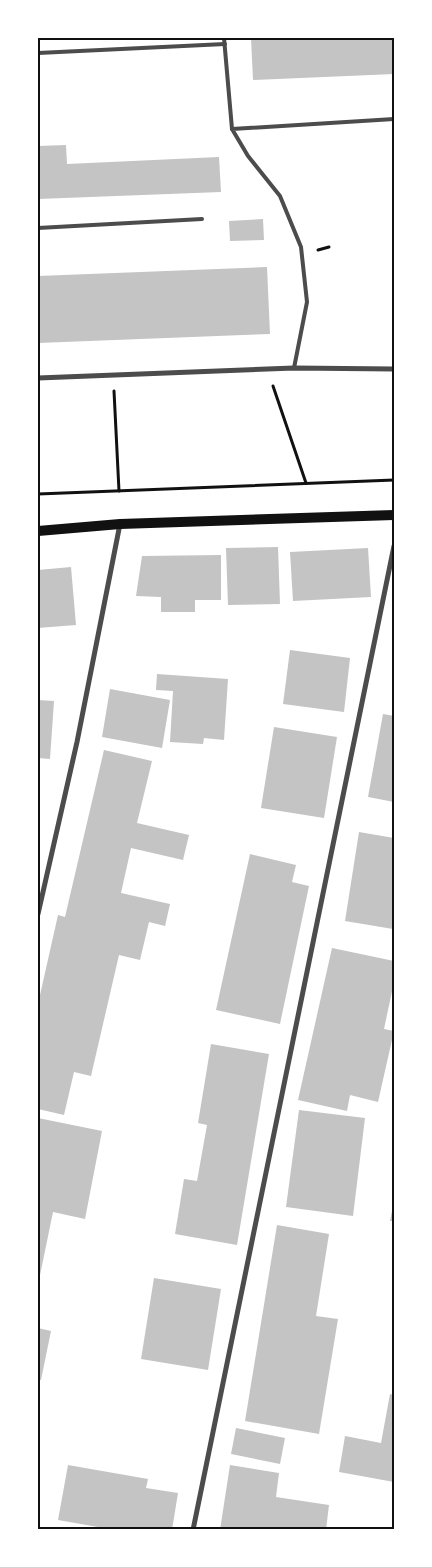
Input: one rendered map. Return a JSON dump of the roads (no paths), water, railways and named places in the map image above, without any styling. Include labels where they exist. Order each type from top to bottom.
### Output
[{"type":"main road","points":[[38,531],[120,524],[394,515]]},
{"type":"street","points":[[38,378],[294,368],[394,369]]},
{"type":"street","points":[[38,914],[76,750],[120,524]]},
{"type":"street","points":[[192,1530],[394,546]]},
{"type":"lane","points":[[224,38],[232,129],[248,156],[280,196],[301,247],[307,302],[294,368]]},
{"type":"lane","points":[[38,53],[225,44]]},
{"type":"lane","points":[[232,129],[394,120]]},
{"type":"lane","points":[[38,228],[202,219]]}]
